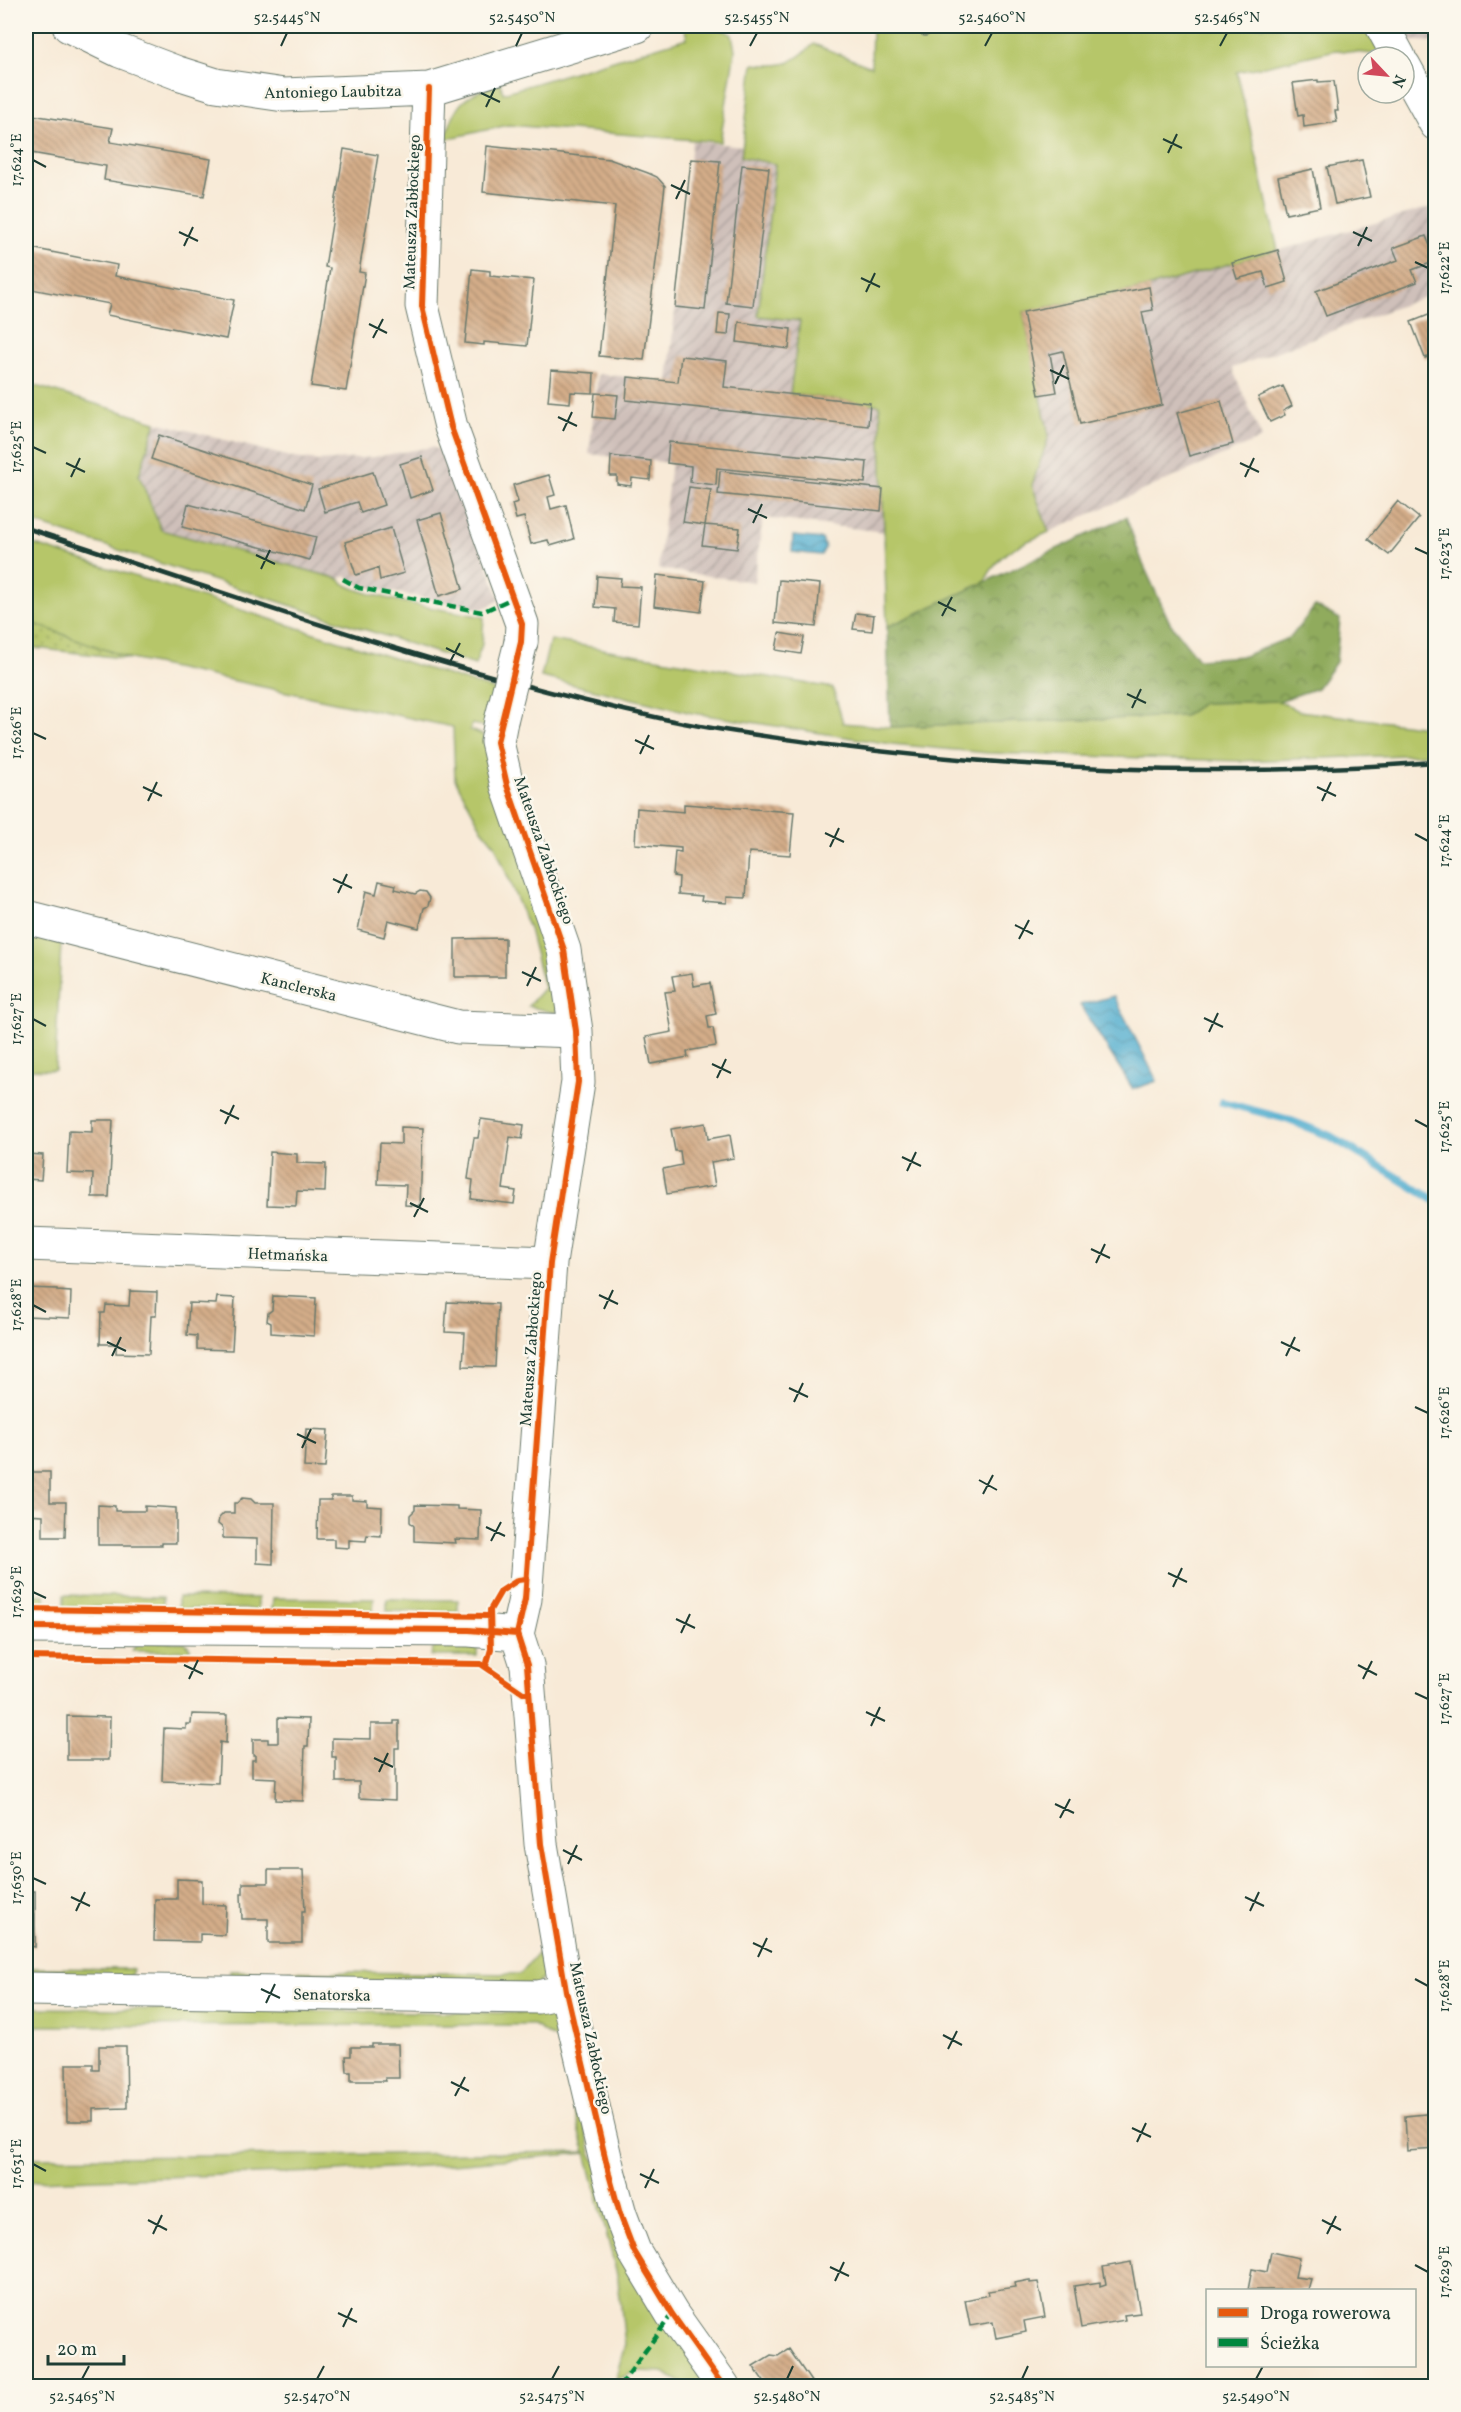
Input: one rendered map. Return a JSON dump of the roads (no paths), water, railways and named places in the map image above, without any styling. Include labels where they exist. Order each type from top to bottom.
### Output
[{"type":"street","name":"Antoniego Laubitza","points":[[69,26],[120,51],[178,73],[226,87],[284,94],[429,89],[637,26]]},
{"type":"street","points":[[1382,26],[1392,45]]},
{"type":"street","points":[[1416,88],[1436,124]]},
{"type":"street","name":"Mateusza Zabłockiego","points":[[429,89],[422,306],[452,426],[522,624],[521,642],[497,742],[507,785],[564,950],[576,1031],[578,1082],[550,1263],[525,1599],[517,1634],[527,1665],[540,1844],[566,1991],[620,2214],[630,2242],[664,2303],[723,2386]]},
{"type":"street","name":"Kanclerska","points":[[26,917],[458,1027],[576,1031]]},
{"type":"street","name":"Hetmańska","points":[[26,1244],[550,1263]]},
{"type":"street","points":[[26,1627],[470,1630],[517,1634]]},
{"type":"street","name":"Senatorska","points":[[26,1989],[538,1997],[566,1991]]},
{"type":"water","points":[[793,536],[822,539],[825,548],[821,555],[792,552]]},
{"type":"water","points":[[1114,996],[1157,1081],[1133,1089],[1080,1005]]},
{"type":"waterway","points":[[1222,1102],[1286,1119],[1330,1136],[1436,1201]]},
{"type":"railway","points":[[26,528],[422,656],[583,700],[705,727],[904,754],[1056,766],[1208,770],[1360,767],[1436,762]]}]
